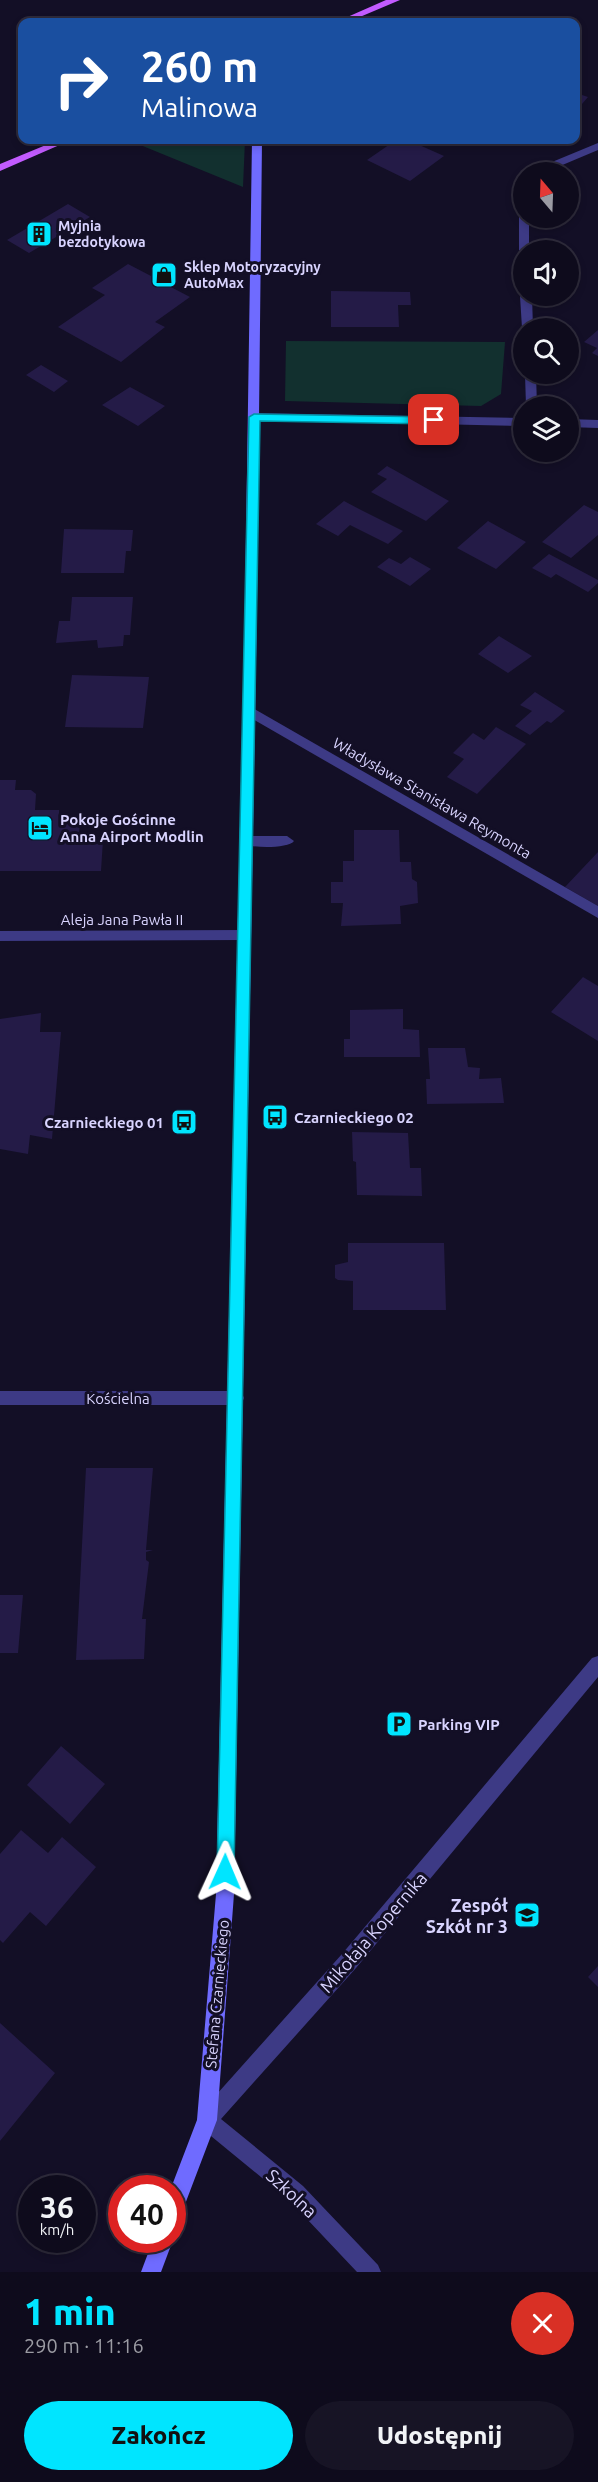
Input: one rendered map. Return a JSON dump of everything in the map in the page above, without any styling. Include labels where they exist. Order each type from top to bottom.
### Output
[{"type":"main road","points":[[351,18],[395,0]]},
{"type":"main road","points":[[0,168],[57,144]]},
{"type":"street","name":"Stefana Czarnieckiego","points":[[207,2120],[225,1894],[249,711],[257,144]]},
{"type":"street","points":[[561,162],[598,146]]},
{"type":"street","points":[[254,417],[513,422]]},
{"type":"street","points":[[579,423],[598,424]]},
{"type":"street","name":"Władysława Stanisława Reymonta","points":[[249,711],[598,913]]},
{"type":"street","points":[[246,841],[287,841]]},
{"type":"street","name":"Aleja Jana Pawła II","points":[[0,936],[244,935]]},
{"type":"street","name":"Kościelna","points":[[0,1398],[236,1398]]},
{"type":"street","name":"Mikołaja Kopernika","points":[[186,2176],[207,2120],[349,1962],[598,1664]]},
{"type":"street","name":"Szkolna","points":[[207,2120],[296,2193],[371,2272]]},
{"type":"street","points":[[151,2272],[158,2253]]},
{"type":"green space","points":[[138,144],[245,144],[243,187]]},
{"type":"green space","points":[[286,341],[505,342],[501,394],[481,406],[285,401]]},
{"type":"building","points":[[580,94],[588,97],[580,106]]},
{"type":"building","points":[[390,144],[417,144],[444,156],[410,181],[367,160]]},
{"type":"building","name":"Myjnia bezdotykowa","points":[[68,204],[90,217],[29,253],[7,240]]},
{"type":"building","points":[[128,264],[151,276],[158,272],[174,280],[167,285],[190,297],[155,322],[165,327],[121,362],[58,327],[105,295],[92,288]]},
{"type":"building","points":[[331,291],[410,292],[411,305],[398,305],[399,327],[331,327]]},
{"type":"building","points":[[598,330],[598,356],[592,353],[597,348],[584,342]]},
{"type":"building","points":[[41,365],[68,381],[54,392],[26,375]]},
{"type":"building","points":[[130,387],[165,406],[138,426],[102,405]]},
{"type":"building","points":[[387,466],[449,501],[426,521],[371,492],[387,479],[377,474]]},
{"type":"building","points":[[344,501],[403,531],[388,544],[350,525],[338,536],[316,524]]},
{"type":"building","points":[[584,505],[598,512],[598,535],[571,558],[542,542]]},
{"type":"building","points":[[488,521],[526,542],[496,569],[457,548]]},
{"type":"building","points":[[64,529],[133,530],[131,551],[126,551],[124,573],[61,573]]},
{"type":"building","points":[[549,554],[598,580],[598,583],[588,592],[556,574],[551,578],[532,568]]},
{"type":"building","points":[[410,557],[431,569],[410,586],[377,567],[389,558],[401,564]]},
{"type":"building","points":[[72,597],[133,597],[130,635],[124,635],[123,646],[98,648],[97,640],[56,643],[59,621],[70,621]]},
{"type":"building","points":[[499,636],[532,656],[508,673],[478,654]]},
{"type":"building","points":[[72,675],[149,677],[143,728],[65,727]]},
{"type":"building","points":[[535,692],[565,711],[551,723],[547,721],[530,735],[515,726],[532,711],[520,705]]},
{"type":"building","points":[[496,727],[526,744],[477,794],[447,777],[464,759],[453,753],[473,733],[484,740]]},
{"type":"building","name":"Pokoje Gościnne Anna Airport Modlin","points":[[0,780],[16,780],[15,790],[31,790],[36,794],[35,810],[59,810],[59,821],[80,821],[79,834],[94,835],[103,840],[101,871],[0,871]]},
{"type":"building","points":[[354,830],[399,830],[400,862],[411,862],[412,879],[417,882],[418,903],[400,906],[401,924],[341,926],[343,903],[331,903],[331,882],[343,882],[343,861],[354,861]]},
{"type":"building","points":[[598,852],[598,906],[565,887]]},
{"type":"building","points":[[583,977],[598,986],[598,1041],[551,1012]]},
{"type":"building","points":[[403,1009],[403,1029],[419,1030],[420,1057],[344,1057],[344,1039],[350,1039],[350,1010]]},
{"type":"building","points":[[41,1013],[40,1032],[61,1032],[52,1139],[30,1135],[28,1154],[0,1149],[0,1019]]},
{"type":"building","points":[[428,1048],[465,1048],[468,1067],[480,1068],[479,1079],[501,1078],[504,1103],[427,1104],[426,1079],[430,1079]]},
{"type":"building","points":[[352,1132],[408,1133],[410,1168],[421,1168],[422,1196],[357,1195]]},
{"type":"building","points":[[348,1243],[444,1243],[446,1310],[353,1310],[353,1281],[335,1278],[335,1265],[348,1262]]},
{"type":"building","points":[[86,1468],[153,1468],[146,1550],[153,1550],[146,1552],[146,1560],[149,1562],[142,1619],[146,1619],[144,1659],[76,1660]]},
{"type":"building","points":[[0,1595],[23,1595],[18,1653],[0,1653]]},
{"type":"building","points":[[61,1746],[105,1784],[70,1824],[27,1785]]},
{"type":"building","points":[[21,1830],[48,1853],[62,1837],[96,1867],[46,1926],[30,1912],[3,1943],[0,1940],[0,1854]]},
{"type":"building","points":[[598,1966],[598,1987],[588,1977]]},
{"type":"building","points":[[0,2023],[55,2073],[0,2141]]},
{"type":"place","name":"Myjnia bezdotykowa","points":[[39,234]]},
{"type":"place","name":"Sklep Motoryzacyjny AutoMax","points":[[164,275]]},
{"type":"place","name":"Pokoje Gościnne Anna Airport Modlin","points":[[40,828]]},
{"type":"place","name":"Czarnieckiego 02","points":[[275,1117]]},
{"type":"place","name":"Czarnieckiego 01","points":[[184,1122]]},
{"type":"place","name":"Parking VIP","points":[[399,1724]]},
{"type":"place","name":"Zespół Szkół nr 3","points":[[527,1915]]},
{"type":"route","points":[[225,1872],[254,417],[434,420]]}]
